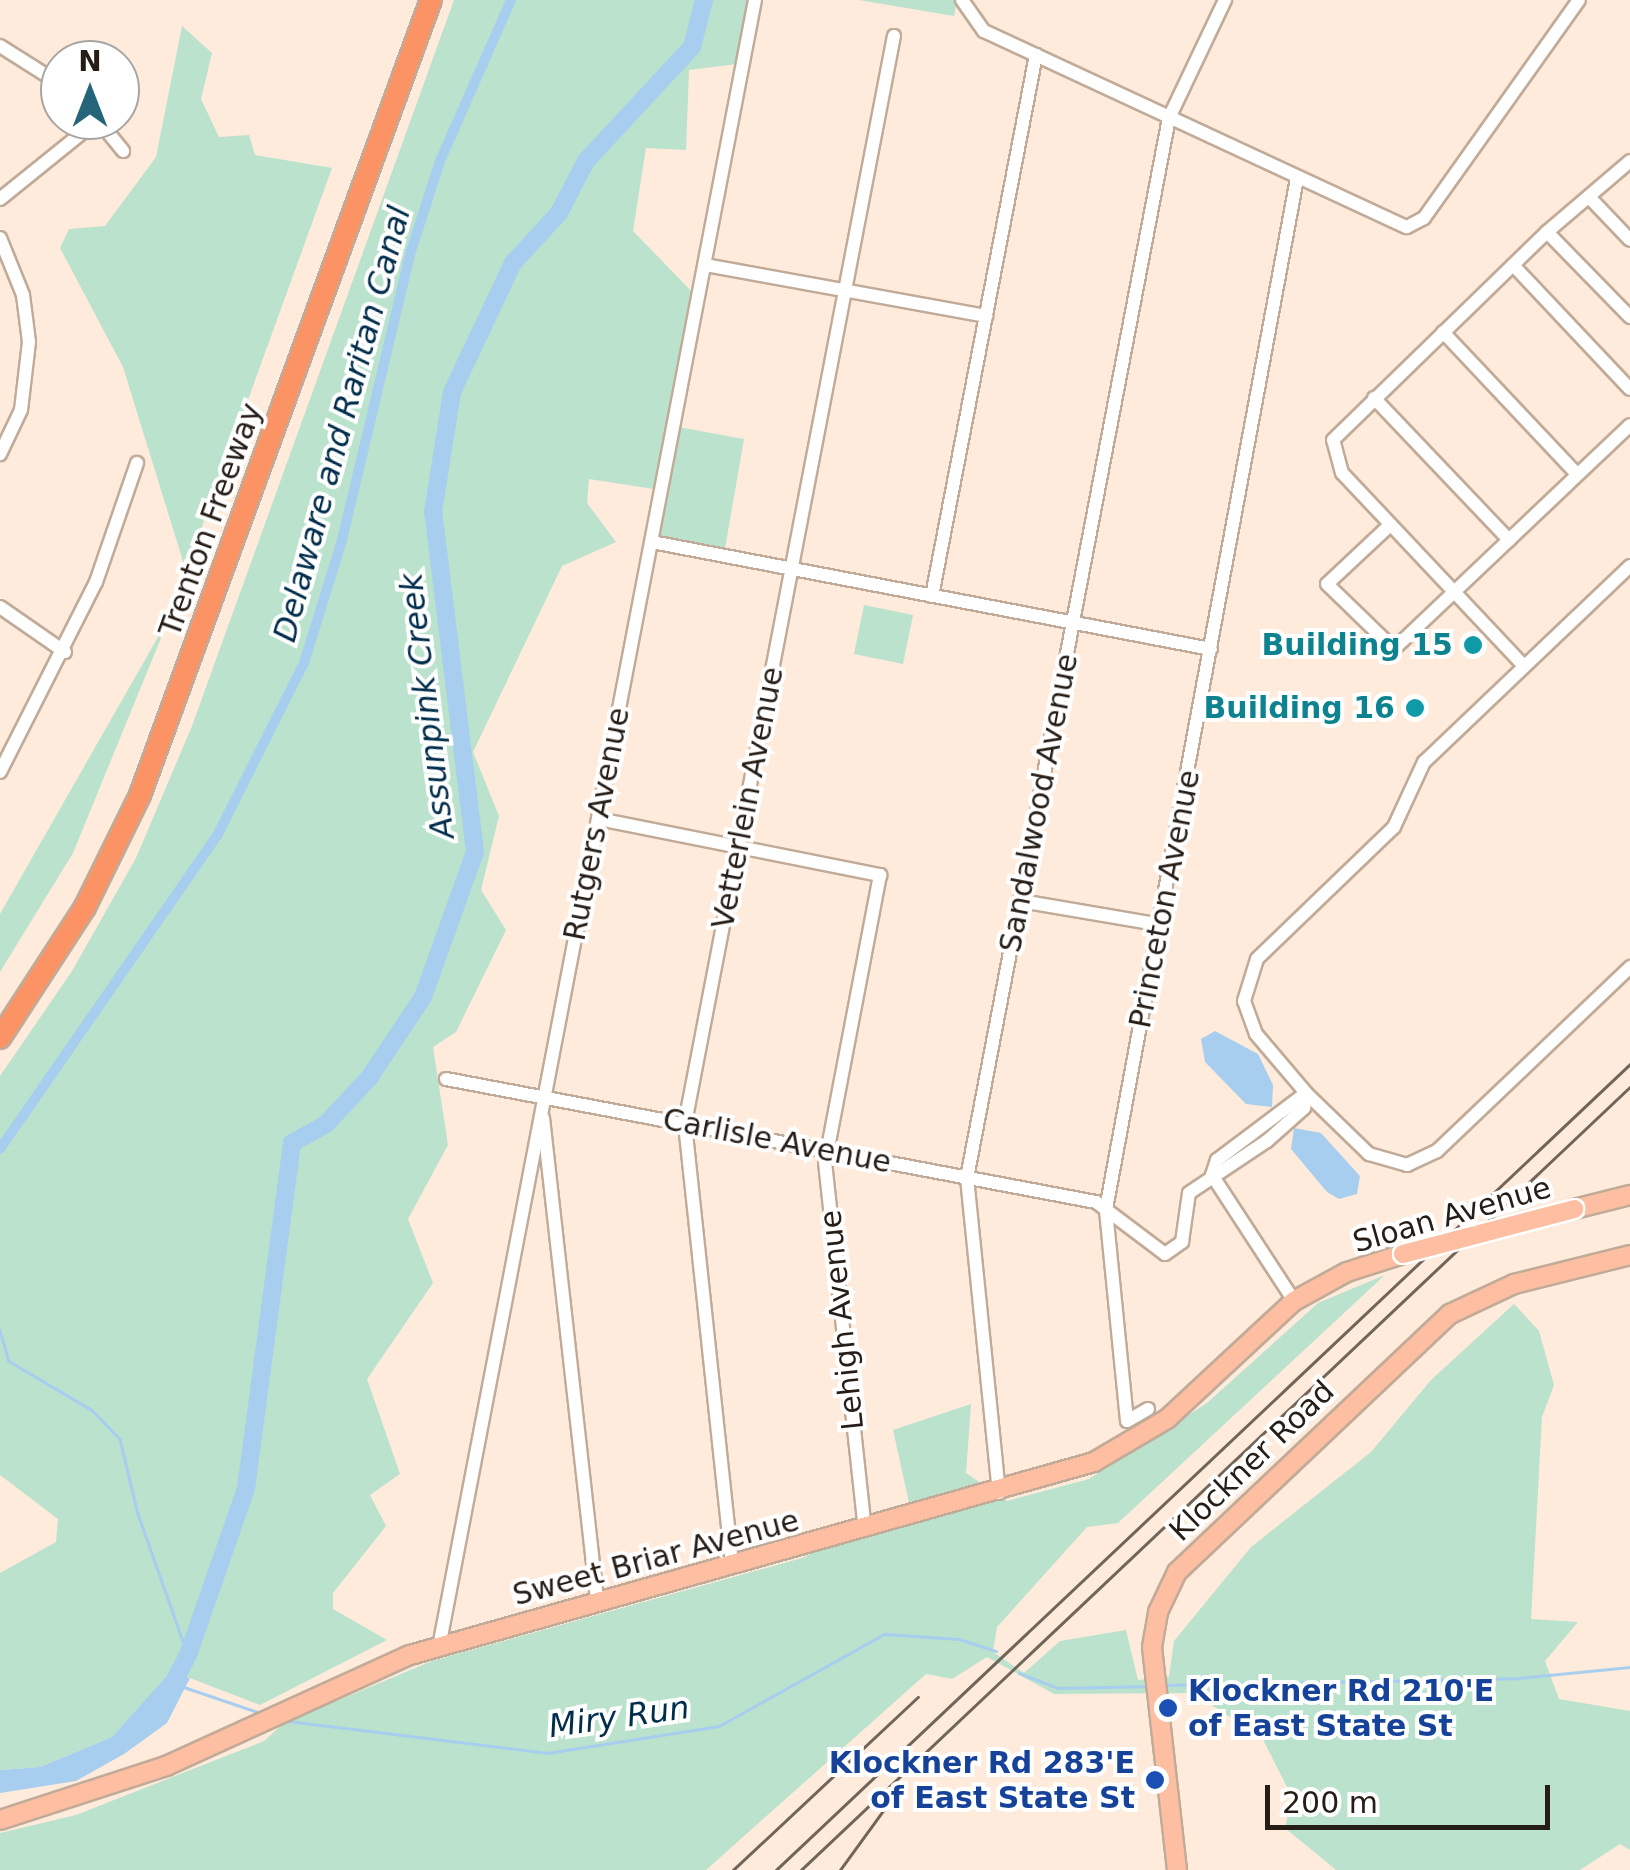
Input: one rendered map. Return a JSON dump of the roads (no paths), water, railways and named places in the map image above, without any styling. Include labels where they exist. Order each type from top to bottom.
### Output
[{"type":"highway","name":"Trenton Freeway","points":[[0,1015],[67,912],[128,790],[417,0]]},
{"type":"highway","name":"Trenton Freeway","points":[[0,1038],[70,933],[140,795],[431,0]]},
{"type":"main road","name":"Sloan Avenue","points":[[1294,1301],[1316,1287],[1388,1258],[1630,1195]]},
{"type":"main road","name":"Klockner Road","points":[[1177,1870],[1152,1668],[1158,1612],[1182,1566],[1434,1326],[1494,1291],[1630,1255]]},
{"type":"main road","name":"Sweet Briar Avenue","points":[[0,1820],[131,1780],[377,1667],[732,1564],[999,1492],[1135,1442],[1294,1301]]},
{"type":"street","name":"Rutgers Avenue","points":[[439,1647],[756,0]]},
{"type":"street","points":[[962,0],[968,17],[990,34],[1297,178],[1412,227],[1579,0]]},
{"type":"street","name":"Sandalwood Avenue","points":[[999,1492],[968,1178],[1169,118],[1225,0]]},
{"type":"street","name":"Vetterlein Avenue","points":[[732,1564],[685,1123],[894,36]]},
{"type":"street","points":[[0,46],[40,71]]},
{"type":"street","points":[[932,596],[1036,55]]},
{"type":"street","points":[[0,199],[73,140]]},
{"type":"street","points":[[114,140],[123,151]]},
{"type":"street","points":[[1524,666],[1342,474],[1331,450],[1338,431],[1547,232],[1630,162]]},
{"type":"street","name":"Princeton Avenue","points":[[1148,1409],[1127,1421],[1106,1209],[1297,178]]},
{"type":"street","points":[[1589,197],[1630,240]]},
{"type":"street","points":[[1547,232],[1630,317]]},
{"type":"street","points":[[0,238],[23,296],[29,342],[21,410],[0,454]]},
{"type":"street","points":[[705,265],[986,316]]},
{"type":"street","points":[[1513,266],[1630,389]]},
{"type":"street","points":[[1443,332],[1577,474]]},
{"type":"street","points":[[1374,398],[1509,540]]},
{"type":"street","points":[[1390,525],[1327,584],[1394,649],[1630,426]]},
{"type":"street","points":[[0,772],[64,652],[137,462]]},
{"type":"street","points":[[652,542],[1211,649]]},
{"type":"street","points":[[1630,566],[1424,762],[1394,827],[1252,967],[1244,992],[1248,1018],[1306,1094],[1375,1158],[1394,1164],[1420,1162],[1630,967]]},
{"type":"street","points":[[0,607],[64,652]]},
{"type":"street","points":[[599,818],[739,847]]},
{"type":"street","name":"Lehigh Avenue","points":[[739,847],[880,876],[826,1150],[865,1530]]},
{"type":"street","points":[[1021,901],[1161,925]]},
{"type":"street","name":"Carlisle Avenue","points":[[446,1079],[542,1102],[685,1123],[1106,1209]]},
{"type":"street","points":[[1106,1209],[1158,1253],[1172,1253],[1183,1238],[1187,1198],[1212,1174],[1218,1160],[1306,1094]]},
{"type":"street","points":[[542,1102],[597,1602]]},
{"type":"street","points":[[1212,1174],[1294,1301]]},
{"type":"water","points":[[1215,1031],[1258,1054],[1273,1085],[1272,1107],[1246,1104],[1205,1062],[1201,1039]]},
{"type":"water","points":[[1294,1128],[1321,1133],[1360,1176],[1357,1194],[1339,1199],[1327,1192],[1291,1149]]},
{"type":"water","points":[[165,1678],[190,1678],[167,1723],[124,1754],[76,1781],[0,1793],[0,1770],[40,1767],[112,1737]]},
{"type":"waterway","name":"Delaware and Raritan Canal","points":[[0,1149],[218,834],[304,663],[342,540],[411,251],[440,161],[511,0]]},
{"type":"waterway","name":"Assunpink Creek","points":[[166,1697],[188,1655],[246,1488],[292,1143],[326,1124],[369,1078],[423,997],[475,852],[433,512],[452,392],[513,263],[559,213],[586,161],[692,47],[704,0]]},
{"type":"waterway","points":[[0,1330],[9,1361],[92,1410],[120,1439],[138,1514],[188,1655]]},
{"type":"waterway","name":"Miry Run","points":[[288,1721],[547,1753],[719,1726],[884,1634],[959,1639],[996,1651]]},
{"type":"waterway","name":"Miry Run","points":[[1162,1685],[1518,1678],[1630,1667]]},
{"type":"waterway","name":"Miry Run","points":[[1019,1673],[1058,1688],[1149,1686]]},
{"type":"waterway","points":[[184,1687],[261,1713]]},
{"type":"railway","points":[[776,1870],[1630,1064]]},
{"type":"railway","points":[[801,1870],[1630,1087]]},
{"type":"railway","points":[[733,1870],[918,1697]]},
{"type":"railway","points":[[840,1870],[893,1797]]},
{"type":"place","name":"Building 15","points":[[1473,645]]},
{"type":"place","name":"Building 16","points":[[1415,708]]},
{"type":"place","name":"Klockner Rd 210'E of East State St","points":[[1168,1708]]},
{"type":"place","name":"Klockner Rd 283'E of East State St","points":[[1155,1780]]}]
